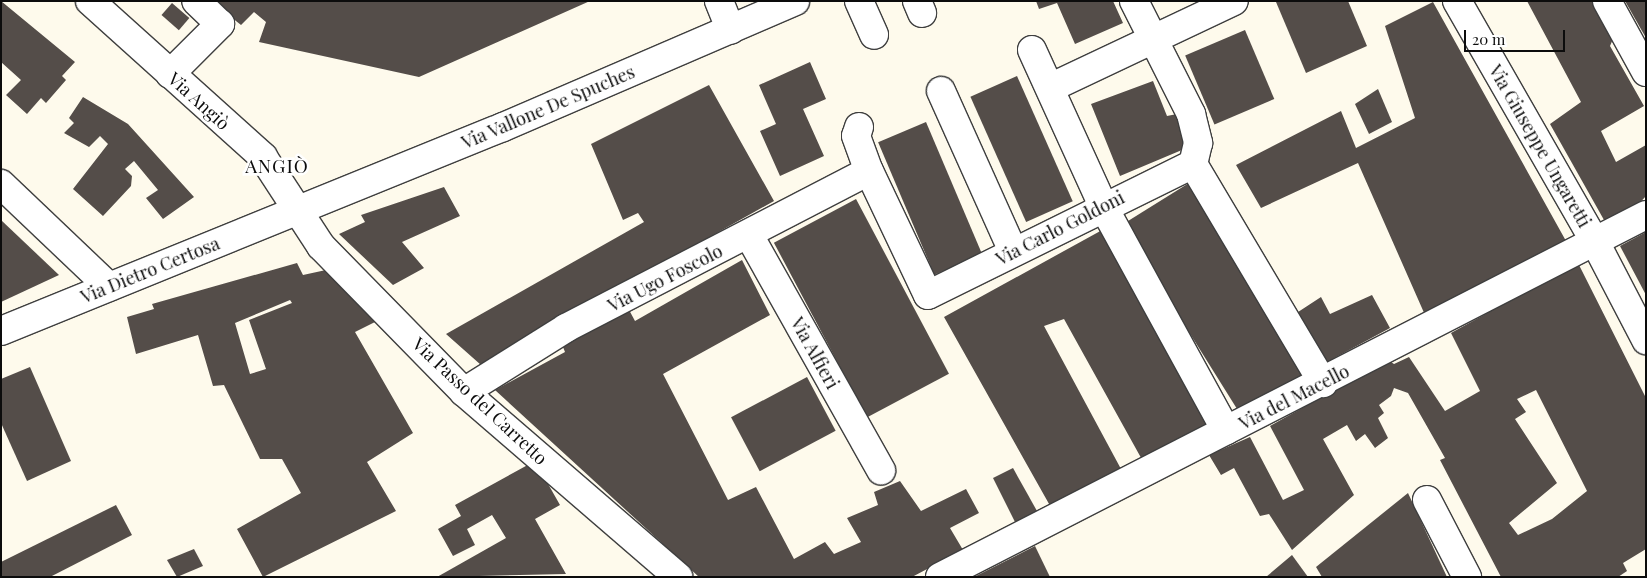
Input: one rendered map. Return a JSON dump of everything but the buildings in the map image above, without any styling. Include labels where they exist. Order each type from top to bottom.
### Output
[{"type":"street","name":"Via Angiò","points":[[90,1],[262,157],[299,209]]},
{"type":"street","points":[[170,74],[220,24],[196,1]]},
{"type":"street","points":[[719,1],[731,30]]},
{"type":"street","name":"Via Vallone De Spuches","points":[[299,209],[731,30],[796,1]]},
{"type":"street","points":[[859,1],[874,34]]},
{"type":"street","points":[[1134,1],[1191,114],[1198,143],[1194,164],[1323,383]]},
{"type":"street","points":[[1052,87],[1152,37],[1234,1]]},
{"type":"street","name":"Via Giuseppe Ungaretti","points":[[1458,1],[1594,240],[1646,340]]},
{"type":"street","points":[[1607,1],[1646,72]]},
{"type":"street","points":[[1032,50],[1052,87],[1103,206],[1226,431]]},
{"type":"street","points":[[941,91],[1013,252]]},
{"type":"street","points":[[859,127],[856,136],[869,171]]},
{"type":"street","name":"Via Carlo Goldoni","points":[[869,171],[928,295],[1103,206],[1194,164]]},
{"type":"street","name":"Via Ugo Foscolo","points":[[464,392],[566,328],[749,236],[869,171]]},
{"type":"street","points":[[1,184],[109,287]]},
{"type":"street","name":"Via Dietro Certosa","points":[[1,331],[299,209]]},
{"type":"street","name":"Via Passo del Carretto","points":[[299,209],[322,246],[464,392],[678,577]]},
{"type":"street","name":"Via del Macello","points":[[940,577],[1323,383],[1594,240],[1646,215]]},
{"type":"street","name":"Via Alfieri","points":[[749,236],[881,470]]},
{"type":"street","points":[[1427,500],[1467,577]]},
{"type":"district","name":"ANGIÒ","points":[[277,166]]}]
